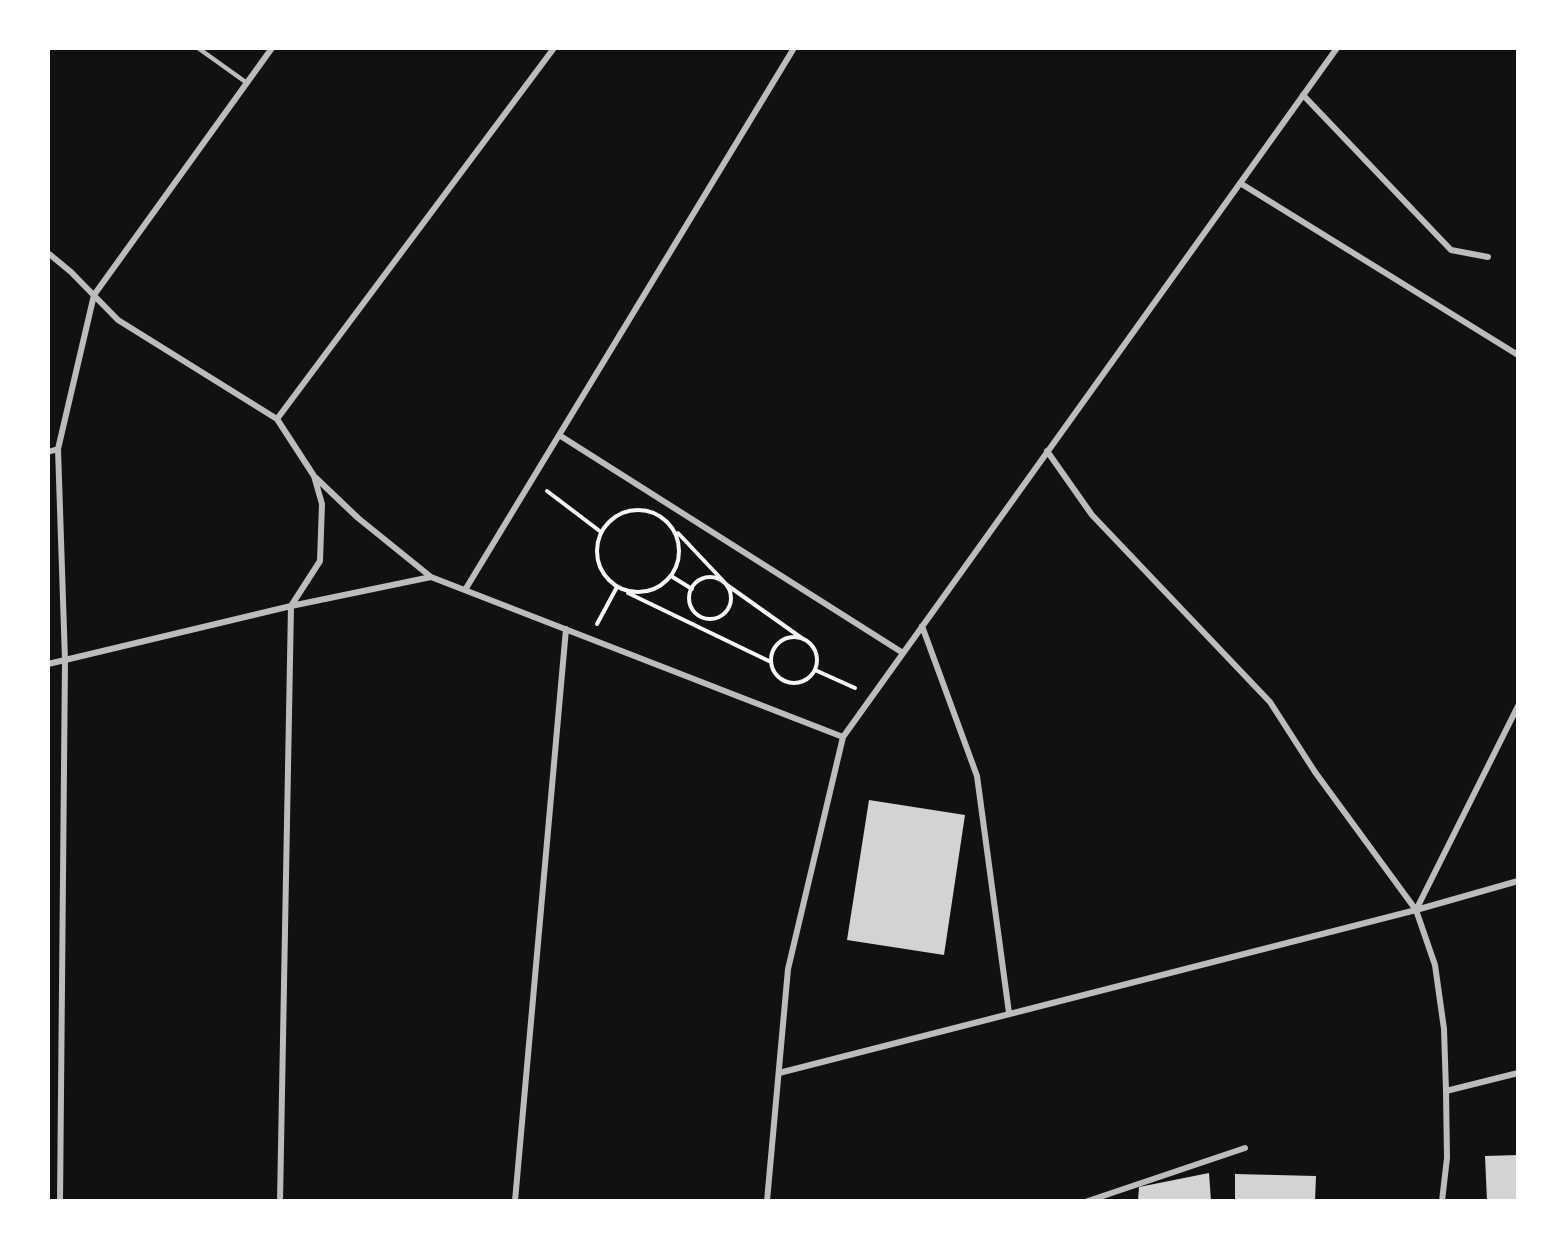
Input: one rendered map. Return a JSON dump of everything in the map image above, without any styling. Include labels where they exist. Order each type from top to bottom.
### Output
[{"type":"street","points":[[60,1201],[65,660],[58,449],[93,295],[272,48]]},
{"type":"street","points":[[277,419],[554,48]]},
{"type":"street","points":[[465,590],[794,48]]},
{"type":"street","points":[[767,1201],[788,969],[843,737],[1337,48]]},
{"type":"street","points":[[1303,95],[1451,250],[1488,257]]},
{"type":"street","points":[[1240,183],[1518,355]]},
{"type":"street","points":[[48,253],[118,320],[277,419],[314,476],[358,518],[431,577],[843,737]]},
{"type":"street","points":[[559,435],[903,653]]},
{"type":"street","points":[[48,452],[58,449]]},
{"type":"street","points":[[1047,451],[1092,515],[1270,702],[1315,772],[1416,910],[1435,965],[1444,1029],[1447,1158],[1442,1201]]},
{"type":"street","points":[[280,1201],[291,606],[320,561],[322,504],[314,476]]},
{"type":"street","points":[[48,664],[291,606],[431,577]]},
{"type":"street","points":[[922,626],[977,776],[1009,1013]]},
{"type":"street","points":[[515,1201],[566,629]]},
{"type":"street","points":[[1416,910],[1518,706]]},
{"type":"street","points":[[779,1073],[1416,910],[1518,881]]},
{"type":"street","points":[[1446,1091],[1518,1073]]},
{"type":"street","points":[[1088,1201],[1245,1148]]},
{"type":"lane","points":[[198,48],[247,83]]},
{"type":"path","points":[[532,480],[601,532]]},
{"type":"path","points":[[771,662],[620,588],[602,572],[597,559],[597,546],[601,532],[609,522],[620,514],[633,510],[647,511],[659,516],[670,525],[727,585],[731,598],[727,611],[715,619],[701,618],[689,602],[692,589],[696,583],[708,577],[715,578],[727,585],[803,639],[814,648],[817,663],[814,670],[804,680],[790,683],[777,676],[771,662],[775,647],[787,638],[803,639]]},
{"type":"path","points":[[620,588],[636,593],[649,591],[661,586],[671,576],[677,564],[679,550],[677,537],[670,525]]},
{"type":"path","points":[[671,576],[692,589]]},
{"type":"path","points":[[590,638],[620,588]]},
{"type":"path","points":[[694,625],[701,618]]},
{"type":"path","points":[[814,670],[873,695]]},
{"type":"building","points":[[869,800],[965,815],[944,955],[847,940]]},
{"type":"building","points":[[1518,1155],[1518,1201],[1487,1201],[1485,1156]]},
{"type":"building","points":[[1209,1173],[1211,1201],[1138,1201],[1139,1187]]},
{"type":"building","points":[[1235,1174],[1316,1176],[1315,1201],[1235,1201]]}]
